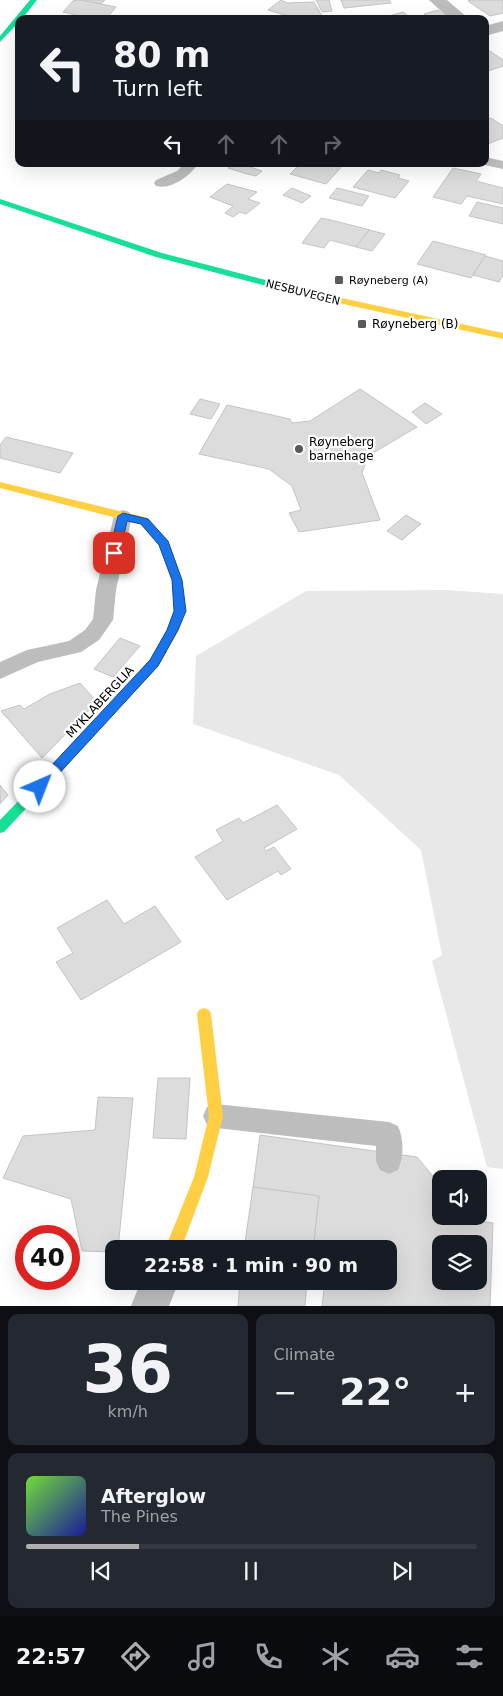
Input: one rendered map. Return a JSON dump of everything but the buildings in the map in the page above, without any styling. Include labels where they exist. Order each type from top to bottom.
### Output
[{"type":"street","points":[[21,15],[34,0]]},
{"type":"street","points":[[437,0],[456,15]]},
{"type":"street","points":[[0,40],[15,22]]},
{"type":"street","points":[[489,30],[503,26]]},
{"type":"street","name":"NESBUVEGEN","points":[[0,201],[105,238]]},
{"type":"street","name":"NESBUVEGEN","points":[[6,215],[105,238],[277,287],[503,336]]},
{"type":"street","name":"MYKLABERGLIA","points":[[0,485],[144,521],[164,544],[177,580],[180,611],[173,630],[154,663],[0,828]]},
{"type":"street","points":[[176,1240],[201,1177],[216,1116],[204,1014]]},
{"type":"street","points":[[150,1306],[156,1290]]},
{"type":"lane","points":[[489,162],[503,165]]},
{"type":"lane","points":[[161,183],[182,174],[188,167]]},
{"type":"lane","points":[[0,671],[34,655],[74,647],[92,635],[103,620],[106,590],[123,516]]},
{"type":"lane","points":[[216,1116],[389,1135],[389,1161]]},
{"type":"shaded area","points":[[446,590],[503,594],[503,1169],[487,1167],[432,961],[442,955],[421,850],[339,775],[193,724],[196,656],[306,591]]},
{"type":"traffic: fast","points":[[21,15],[34,0]]},
{"type":"traffic: fast","points":[[0,40],[15,22]]},
{"type":"traffic: fast","points":[[0,201],[159,255],[305,293]]},
{"type":"traffic: fast","points":[[0,828],[60,765]]},
{"type":"traffic: slow","points":[[305,293],[503,336]]},
{"type":"traffic: slow","points":[[0,485],[144,521],[164,544],[177,580],[180,611],[173,630],[161,651]]},
{"type":"traffic: slow","points":[[176,1240],[201,1177],[216,1116],[204,1014]]},
{"type":"traffic: jam","points":[[60,765],[154,663],[161,651]]},
{"type":"place","name":"Røyneberg (A)","points":[[339,280]]},
{"type":"place","name":"Røyneberg (B)","points":[[362,324]]},
{"type":"place","name":"Røyneberg barnehage","points":[[299,449]]},
{"type":"route","points":[[40,787],[154,663],[173,630],[180,611],[177,580],[164,544],[144,521],[123,516],[114,553]]}]
